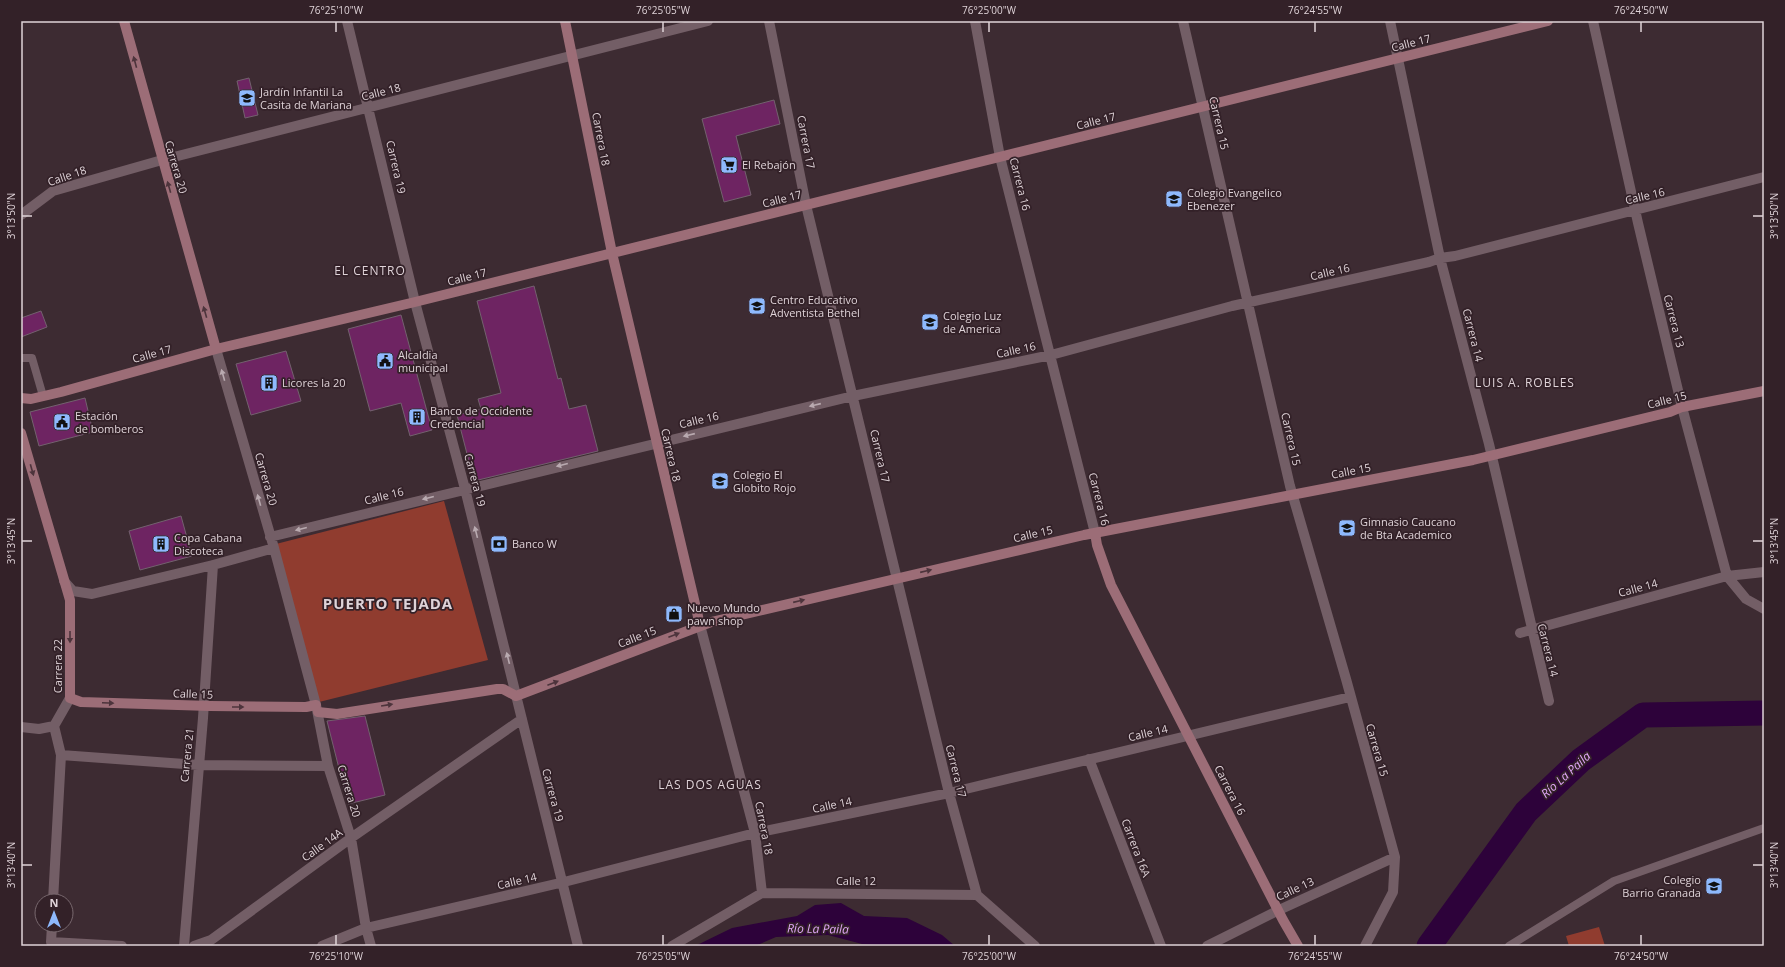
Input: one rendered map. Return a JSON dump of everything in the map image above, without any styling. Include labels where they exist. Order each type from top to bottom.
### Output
[{"type":"street","name":"Carrera 20","points":[[124,21],[162,160],[274,548],[317,709],[328,766],[351,838],[366,928],[371,946]]},
{"type":"street","name":"Carrera 19","points":[[347,21],[415,302],[466,489],[516,696],[564,882],[578,946]]},
{"type":"street","name":"Carrera 18","points":[[565,21],[612,253],[656,442],[700,625],[755,833],[762,893]]},
{"type":"street","name":"Calle 18","points":[[21,216],[53,191],[162,160],[708,21]]},
{"type":"street","name":"Carrera 17","points":[[769,21],[806,205],[949,793],[977,895]]},
{"type":"street","name":"Carrera 16","points":[[975,21],[1000,157],[1051,355],[1097,545],[1111,585],[1278,910],[1298,946]]},
{"type":"street","name":"Carrera 15","points":[[1184,21],[1293,495],[1395,857],[1393,892],[1365,946]]},
{"type":"street","name":"Carrera 14","points":[[1390,21],[1440,258],[1490,455],[1549,701]]},
{"type":"street","name":"Calle 17","points":[[21,398],[31,399],[216,349],[415,302],[1548,21]]},
{"type":"street","name":"Carrera 13","points":[[1593,21],[1635,211],[1682,407],[1727,576],[1746,599],[1764,609]]},
{"type":"street","name":"Calle 16","points":[[270,537],[656,442],[853,396],[1051,355],[1248,303],[1429,262],[1440,258],[1455,256],[1764,177]]},
{"type":"street","name":"Calle 15","points":[[70,698],[81,702],[203,706],[306,707],[337,714],[497,689],[503,689],[516,696],[700,625],[896,578],[1095,533],[1446,466],[1670,412],[1682,407],[1764,391]]},
{"type":"street","name":"Carrera 22","points":[[21,433],[70,600],[70,698],[54,726]]},
{"type":"street","points":[[70,611],[78,600],[92,594],[212,565],[274,548]]},
{"type":"street","name":"Carrera 21","points":[[184,946],[203,706],[212,565]]},
{"type":"street","name":"Calle 14","points":[[1520,633],[1727,576],[1764,572]]},
{"type":"street","points":[[64,581],[73,591],[92,594]]},
{"type":"street","name":"Calle 14","points":[[322,946],[366,928],[564,882],[755,833],[949,793],[1350,697]]},
{"type":"street","name":"Calle 14A","points":[[194,946],[211,940],[351,838],[522,719]]},
{"type":"street","points":[[21,727],[40,729],[54,726],[61,755],[53,893]]},
{"type":"street","points":[[61,755],[198,765],[328,766]]},
{"type":"street","name":"Carrera 16A","points":[[1090,759],[1161,946]]},
{"type":"street","name":"Calle 13","points":[[1207,946],[1278,910],[1395,857]]},
{"type":"street","points":[[672,946],[762,893]]},
{"type":"street","name":"Calle 12","points":[[762,893],[977,895]]},
{"type":"street","points":[[977,895],[1035,946]]},
{"type":"street","points":[[52,933],[53,944],[122,946]]},
{"type":"lane","points":[[21,358],[32,358],[43,396]]},
{"type":"lane","points":[[1509,946],[1614,881],[1764,828]]},
{"type":"shaded area","points":[[444,501],[488,660],[319,702],[276,544]]},
{"type":"shaded area","points":[[1599,927],[1605,946],[1569,946],[1566,936]]},
{"type":"water","points":[[841,903],[864,916],[907,918],[942,935],[955,946],[889,946],[862,944],[828,935],[776,937],[755,946],[695,946],[732,928],[797,916],[815,905]]},
{"type":"building","name":"Jardín Infantil La Casita de Mariana","points":[[249,78],[258,115],[245,118],[237,81]]},
{"type":"building","name":"El Rebajón","points":[[774,100],[780,124],[736,136],[751,195],[724,202],[702,119]]},
{"type":"building","points":[[534,286],[558,379],[561,378],[569,409],[586,405],[598,451],[474,481],[457,415],[481,409],[478,399],[501,393],[477,301]]},
{"type":"building","points":[[41,311],[47,327],[21,337],[21,318]]},
{"type":"building","name":"Alcaldia municipal","points":[[401,315],[432,430],[410,436],[401,403],[370,411],[348,329]]},
{"type":"building","name":"Licores la 20","points":[[286,351],[301,401],[251,415],[236,364]]},
{"type":"building","name":"Estación de bomberos","points":[[85,398],[93,432],[39,446],[30,412]]},
{"type":"building","name":"Copa Cabana Discoteca","points":[[181,516],[192,556],[140,570],[129,531]]},
{"type":"building","points":[[365,716],[385,795],[348,804],[327,721]]},
{"type":"waterway","name":"Río La Paila","points":[[1429,946],[1526,812],[1581,760],[1643,715],[1764,713]]},
{"type":"place","name":"Jardín Infantil La Casita de Mariana","points":[[247,98]]},
{"type":"place","name":"El Rebajón","points":[[729,165]]},
{"type":"place","name":"Colegio Evangelico Ebenezer","points":[[1174,199]]},
{"type":"place","name":"Centro Educativo Adventista Bethel","points":[[757,306]]},
{"type":"place","name":"Colegio Luz de America","points":[[930,322]]},
{"type":"place","name":"Alcaldia municipal","points":[[385,361]]},
{"type":"place","name":"Licores la 20","points":[[269,383]]},
{"type":"place","name":"Banco de Occidente Credencial","points":[[417,417]]},
{"type":"place","name":"Estación de bomberos","points":[[62,422]]},
{"type":"place","name":"Colegio El Globito Rojo","points":[[720,481]]},
{"type":"place","name":"Gimnasio Caucano de Bta Academico","points":[[1347,528]]},
{"type":"place","name":"Copa Cabana Discoteca","points":[[161,544]]},
{"type":"place","name":"Banco W","points":[[499,544]]},
{"type":"place","name":"Nuevo Mundo pawn shop","points":[[674,614]]},
{"type":"place","name":"Colegio Barrio Granada","points":[[1714,886]]},
{"type":"district","name":"EL CENTRO","points":[[370,271]]},
{"type":"district","name":"LUIS A. ROBLES","points":[[1525,383]]},
{"type":"district","name":"PUERTO TEJADA","points":[[388,604]]},
{"type":"district","name":"LAS DOS AGUAS","points":[[710,785]]}]
